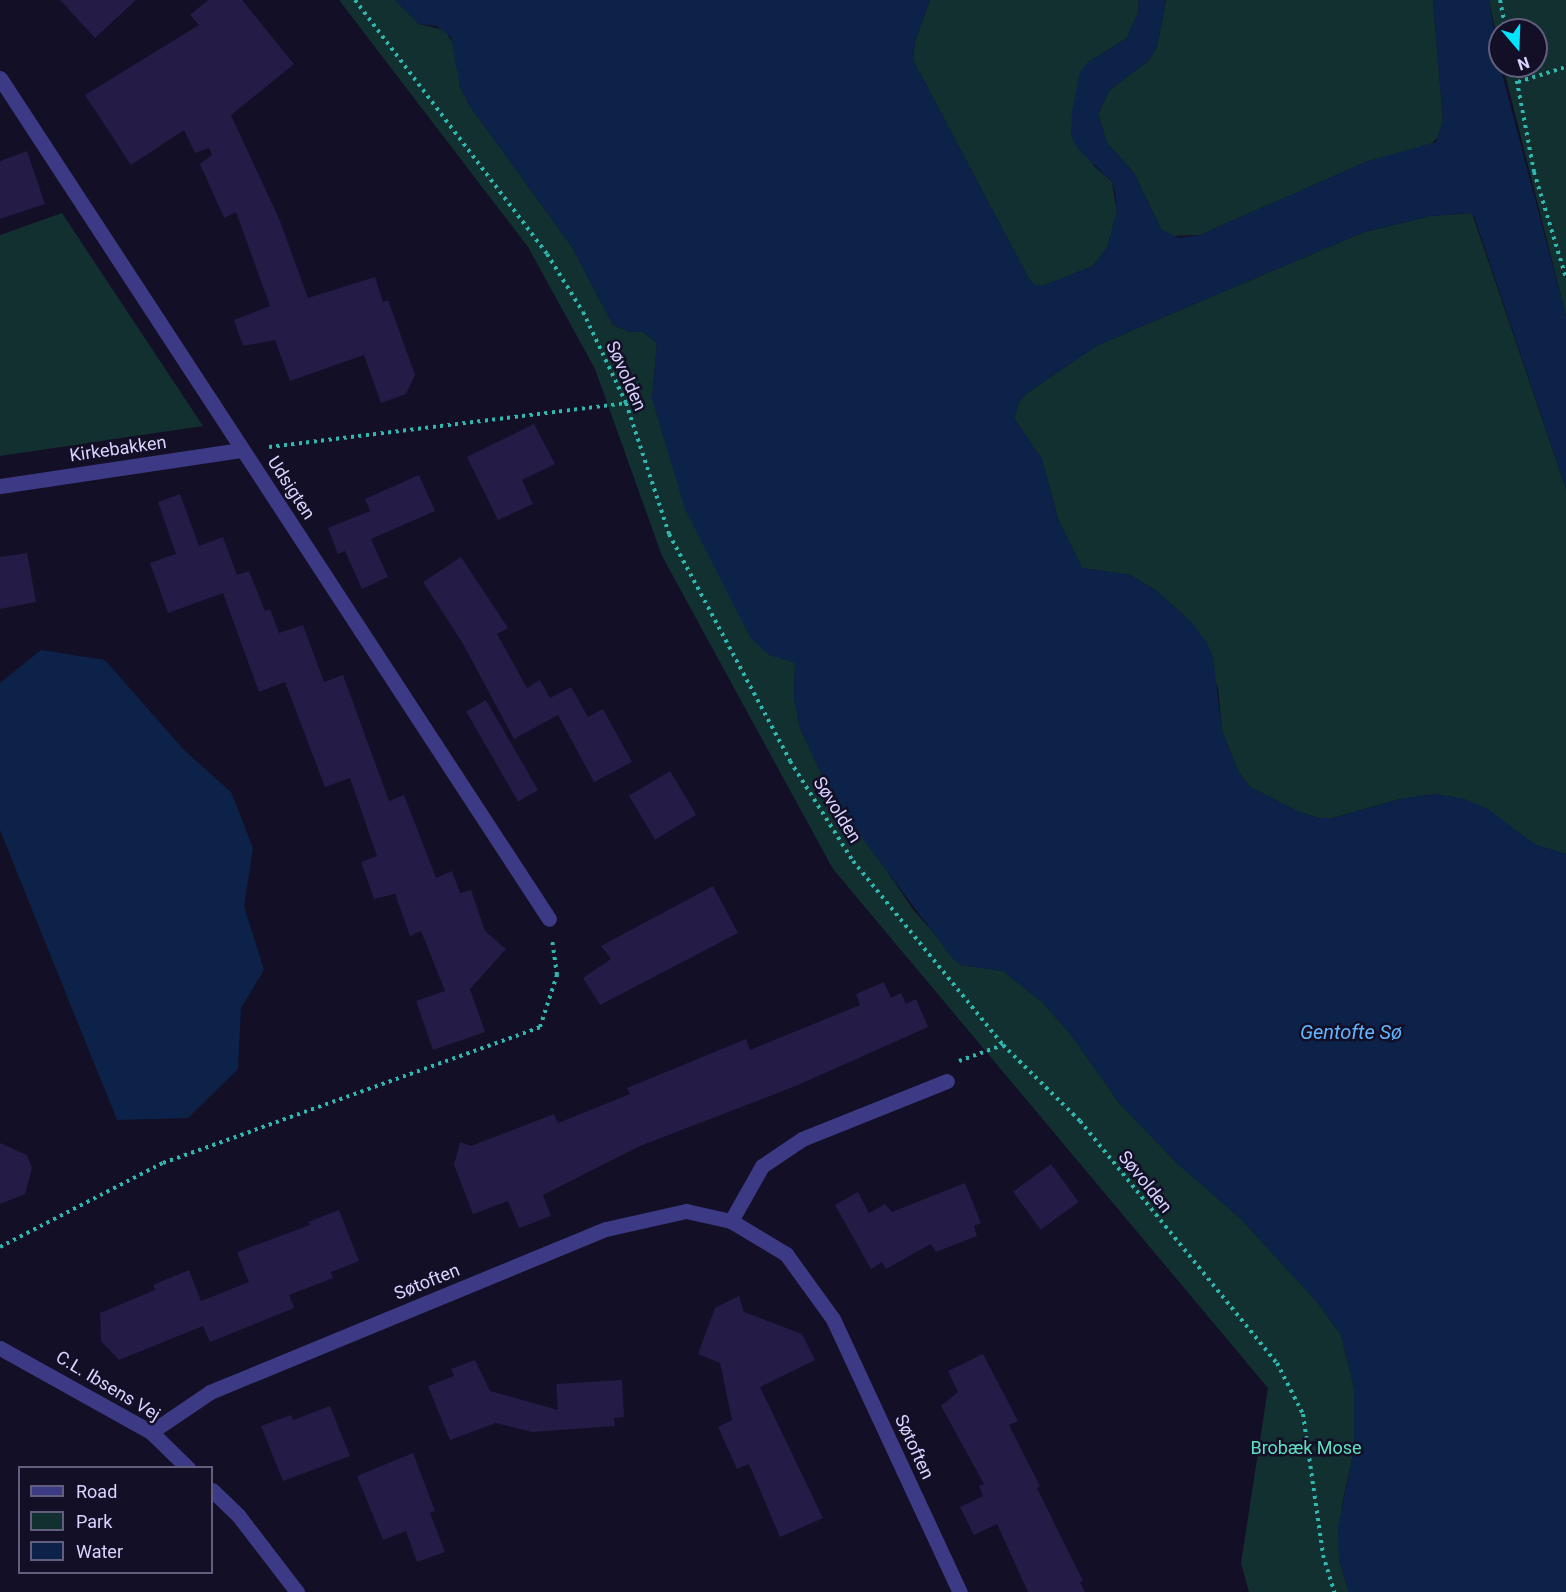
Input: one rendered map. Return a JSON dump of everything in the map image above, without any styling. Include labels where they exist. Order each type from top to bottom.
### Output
[{"type":"street","name":"Udsigten","points":[[0,78],[549,919]]},
{"type":"street","name":"Kirkebakken","points":[[0,486],[242,450]]},
{"type":"street","points":[[731,1221],[762,1166],[802,1139],[947,1081]]},
{"type":"street","name":"Søtoften","points":[[150,1432],[210,1392],[606,1229],[686,1211],[731,1221],[786,1254],[833,1319],[960,1592]]},
{"type":"street","name":"C.L. Ibsens Vej","points":[[0,1348],[150,1432],[187,1466]]},
{"type":"street","points":[[213,1491],[238,1515],[297,1592]]},
{"type":"path","name":"Søvolden","points":[[356,0],[547,254],[582,312],[626,403],[669,534],[790,761],[854,861],[1003,1045],[1080,1121],[1277,1363],[1303,1414],[1323,1555],[1334,1592]]},
{"type":"path","points":[[1500,0],[1504,18]]},
{"type":"path","points":[[1518,82],[1566,67]]},
{"type":"path","points":[[1517,78],[1534,172],[1566,278]]},
{"type":"path","points":[[242,450],[626,403]]},
{"type":"path","points":[[0,1247],[163,1163],[540,1027],[557,975],[549,919]]},
{"type":"path","points":[[947,1081],[958,1061],[1003,1045]]},
{"type":"green space","name":"Brobæk Mose","points":[[339,0],[395,0],[419,24],[445,30],[455,47],[460,87],[470,106],[572,247],[613,325],[630,332],[643,332],[657,343],[652,399],[783,657],[795,663],[794,697],[800,728],[822,775],[912,908],[961,965],[1003,971],[1042,1002],[1069,1032],[1120,1104],[1177,1163],[1241,1219],[1318,1303],[1341,1335],[1354,1387],[1354,1450],[1342,1505],[1339,1560],[1349,1592],[1249,1592],[1241,1563],[1268,1388],[833,869],[662,556],[595,369],[528,247]]},
{"type":"green space","points":[[930,0],[1139,0],[1138,13],[1127,38],[1087,63],[1093,165],[1112,182],[1117,212],[1107,248],[1093,266],[1045,285],[1035,285],[1029,279],[913,60],[915,41]]},
{"type":"green space","points":[[1166,0],[1433,0],[1443,120],[1439,137],[1427,147],[1368,161],[1200,235],[1169,236],[1161,229],[1134,173],[1107,143],[1098,114],[1110,90],[1148,61],[1157,47]]},
{"type":"green space","points":[[1489,0],[1566,0],[1566,316],[1506,78],[1548,78],[1548,18],[1493,18]]},
{"type":"green space","points":[[62,213],[203,426],[0,456],[0,235]]},
{"type":"green space","points":[[1472,213],[1566,489],[1566,854],[1536,845],[1464,799],[1435,794],[1400,799],[1333,818],[1319,818],[1299,812],[1250,787],[1239,773],[1222,731],[1218,688],[1193,624],[1157,591],[1130,575],[1082,568],[1058,519],[1042,459],[1014,418],[1019,402],[1027,393],[1098,345],[1364,232],[1431,216]]},
{"type":"water","name":"Gentofte Sø","points":[[395,0],[930,0],[915,41],[913,60],[1029,279],[1035,285],[1045,285],[1093,266],[1107,248],[1117,212],[1115,191],[1112,182],[1077,148],[1071,135],[1072,111],[1080,72],[1087,63],[1127,38],[1138,13],[1139,0],[1166,0],[1157,47],[1148,61],[1110,90],[1098,114],[1107,143],[1134,173],[1161,229],[1179,238],[1200,235],[1368,161],[1436,142],[1443,120],[1433,0],[1489,0],[1492,18],[1488,18],[1488,78],[1503,78],[1566,316],[1566,489],[1474,216],[1470,213],[1431,216],[1364,232],[1098,345],[1027,393],[1019,402],[1014,418],[1042,459],[1058,519],[1082,568],[1130,575],[1157,591],[1193,624],[1207,643],[1213,657],[1222,731],[1239,773],[1250,787],[1299,812],[1319,818],[1333,818],[1400,799],[1435,794],[1464,799],[1487,808],[1536,845],[1566,854],[1566,1592],[1349,1592],[1339,1560],[1338,1527],[1354,1450],[1354,1387],[1341,1335],[1318,1303],[1241,1219],[1177,1163],[1120,1104],[1069,1032],[1042,1002],[1003,971],[961,965],[953,959],[865,842],[822,775],[800,728],[794,697],[795,663],[769,655],[750,637],[685,509],[652,399],[657,343],[643,332],[631,332],[613,325],[572,247],[470,106],[460,87],[451,37],[437,26],[419,24]]},
{"type":"water","points":[[41,650],[105,660],[184,750],[231,792],[253,848],[244,906],[264,970],[241,1008],[238,1069],[188,1118],[117,1120],[0,830],[0,683]]},
{"type":"building","points":[[60,0],[136,0],[95,38]]},
{"type":"building","points":[[208,0],[242,0],[294,64],[231,115],[280,221],[308,298],[375,277],[383,302],[388,300],[415,375],[406,394],[381,403],[364,355],[290,381],[275,340],[243,346],[234,320],[270,306],[236,212],[224,218],[200,164],[212,155],[209,148],[195,153],[184,130],[131,165],[85,95],[199,25],[190,15]]},
{"type":"building","points":[[27,151],[45,204],[0,219],[0,161]]},
{"type":"building","points":[[534,424],[555,464],[522,480],[533,504],[498,520],[467,457]]},
{"type":"building","points":[[419,475],[435,511],[371,539],[388,577],[362,589],[345,551],[338,554],[328,528],[370,511],[365,499]]},
{"type":"building","points":[[180,494],[199,546],[223,537],[237,575],[249,571],[265,611],[270,609],[279,633],[303,625],[324,682],[343,675],[389,801],[404,795],[436,878],[452,871],[460,893],[471,890],[485,931],[506,949],[470,989],[485,1032],[433,1050],[416,1001],[445,991],[421,931],[410,936],[395,894],[374,899],[361,862],[377,856],[350,778],[325,787],[285,682],[259,692],[223,593],[168,613],[150,563],[176,554],[158,502]]},
{"type":"building","points":[[27,553],[36,602],[0,609],[0,557]]},
{"type":"building","points":[[461,557],[508,628],[497,634],[527,688],[540,680],[550,698],[571,687],[588,717],[603,709],[632,762],[594,782],[558,715],[514,739],[462,642],[423,582]]},
{"type":"building","points":[[486,700],[538,790],[518,802],[466,712]]},
{"type":"building","points":[[670,771],[696,815],[655,839],[629,796]]},
{"type":"building","points":[[713,886],[738,933],[600,1005],[583,978],[611,959],[601,946]]},
{"type":"building","points":[[884,982],[891,998],[901,993],[906,1004],[916,999],[928,1027],[798,1085],[640,1146],[543,1195],[551,1216],[519,1228],[508,1201],[473,1214],[454,1165],[460,1142],[471,1146],[554,1114],[558,1123],[630,1094],[627,1088],[746,1039],[750,1050],[860,1005],[856,994]]},
{"type":"building","points":[[0,1143],[27,1155],[32,1168],[25,1194],[0,1204]]},
{"type":"building","points":[[1051,1164],[1079,1202],[1041,1230],[1013,1192]]},
{"type":"building","points":[[965,1183],[981,1223],[974,1226],[977,1236],[936,1252],[931,1244],[886,1269],[882,1262],[871,1269],[835,1205],[858,1192],[869,1213],[885,1204],[892,1212]]},
{"type":"building","points":[[339,1210],[359,1261],[331,1272],[333,1278],[289,1295],[294,1308],[210,1342],[203,1326],[119,1360],[101,1341],[100,1313],[155,1290],[153,1285],[189,1270],[201,1301],[249,1282],[237,1252],[310,1225],[308,1222]]},
{"type":"building","points":[[739,1296],[744,1312],[802,1334],[815,1360],[760,1387],[823,1518],[780,1537],[749,1464],[737,1469],[718,1427],[732,1420],[720,1363],[698,1354],[715,1308]]},
{"type":"building","points":[[983,1354],[1018,1421],[1009,1425],[1040,1486],[1037,1488],[1083,1581],[1080,1582],[1085,1592],[1028,1592],[997,1524],[974,1535],[960,1507],[983,1496],[979,1486],[984,1484],[941,1406],[958,1392],[948,1371]]},
{"type":"building","points":[[475,1360],[490,1391],[558,1410],[556,1384],[622,1380],[624,1417],[614,1418],[615,1426],[532,1432],[496,1423],[450,1440],[428,1386],[454,1376],[451,1369]]},
{"type":"building","points":[[330,1406],[350,1456],[283,1481],[261,1426],[291,1415],[293,1420]]},
{"type":"building","points":[[413,1453],[435,1511],[430,1513],[445,1552],[417,1562],[406,1531],[383,1540],[357,1476]]}]
